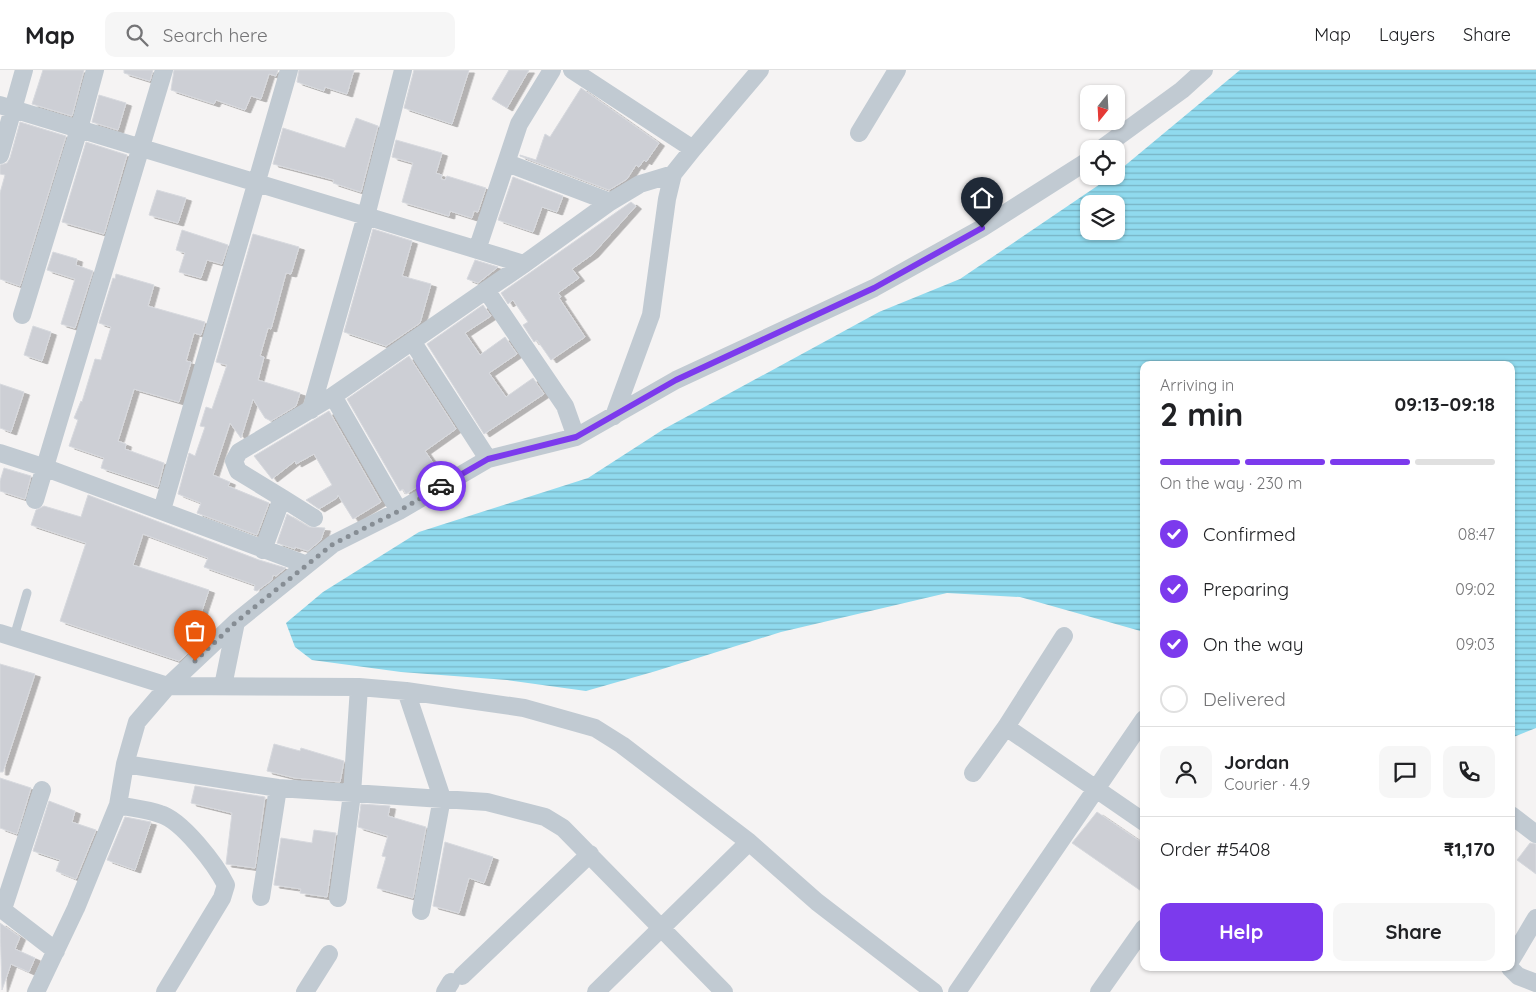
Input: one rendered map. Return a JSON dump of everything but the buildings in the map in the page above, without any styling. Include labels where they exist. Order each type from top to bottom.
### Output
[{"type":"street","points":[[0,155],[6,107],[24,70]]},
{"type":"street","points":[[22,315],[79,129],[95,70]]},
{"type":"street","points":[[35,500],[164,70]]},
{"type":"street","points":[[162,510],[289,70]]},
{"type":"street","points":[[311,410],[366,216],[403,70]]},
{"type":"street","points":[[477,250],[519,124],[552,70]]},
{"type":"street","points":[[572,70],[693,149]]},
{"type":"street","points":[[614,416],[651,315],[667,199],[673,174],[760,70]]},
{"type":"street","points":[[859,134],[897,70]]},
{"type":"street","points":[[1113,140],[1182,90],[1204,70]]},
{"type":"street","points":[[6,107],[524,264]]},
{"type":"street","points":[[507,163],[610,202]]},
{"type":"street","points":[[36,992],[56,951],[118,805],[125,764],[137,722],[168,686],[236,622],[333,544],[399,511],[488,459],[576,437],[676,380],[874,288],[982,228],[1080,166]]},
{"type":"street","points":[[314,518],[238,471],[234,461],[239,452],[333,396],[610,202],[640,184],[673,174]]},
{"type":"street","points":[[486,290],[565,406],[576,437]]},
{"type":"street","points":[[412,341],[488,459]]},
{"type":"street","points":[[333,396],[399,511]]},
{"type":"street","points":[[0,454],[46,468],[307,565]]},
{"type":"street","points":[[263,550],[282,498]]},
{"type":"street","points":[[223,686],[236,622]]},
{"type":"street","points":[[7,635],[168,686],[359,687],[406,691],[524,708],[595,728],[622,745],[750,842],[817,902],[934,992]]},
{"type":"street","points":[[972,773],[1006,727],[1064,636]]},
{"type":"street","points":[[338,898],[352,794],[359,687]]},
{"type":"street","points":[[406,691],[442,798],[421,911]]},
{"type":"street","points":[[957,992],[1140,725]]},
{"type":"street","points":[[1006,727],[1140,819]]},
{"type":"street","points":[[125,764],[278,788],[487,802],[545,818],[563,828],[590,854],[724,992]]},
{"type":"street","points":[[261,897],[278,788]]},
{"type":"street","points":[[42,790],[2,909],[56,951]]},
{"type":"street","points":[[118,805],[161,814],[170,818],[179,825],[221,874],[226,885],[222,898],[165,992]]},
{"type":"street","points":[[1515,818],[1536,834]]},
{"type":"street","points":[[596,992],[750,842]]},
{"type":"street","points":[[453,983],[590,854]]},
{"type":"street","points":[[1515,953],[1536,918]]},
{"type":"street","points":[[1099,992],[1140,934]]},
{"type":"street","points":[[305,992],[329,954]]},
{"type":"street","points":[[1513,971],[1518,976],[1536,983]]},
{"type":"lane","points":[[7,635],[27,593]]},
{"type":"water","points":[[1240,70],[1536,70],[1536,728],[1515,736],[1515,361],[1140,361],[1140,631],[1020,597],[947,593],[781,632],[586,691],[507,680],[401,672],[312,660],[295,647],[286,623],[323,592],[419,532],[588,478],[664,429],[879,312],[960,279],[1080,198],[1080,240],[1125,240],[1125,195],[1084,195],[1099,185],[1125,185],[1125,166]]},
{"type":"way so far","points":[[195,661],[236,622],[333,544],[399,511],[441,486]]},
{"type":"route","points":[[441,486],[488,459],[576,437],[676,380],[743,347],[874,288],[982,228]]}]
